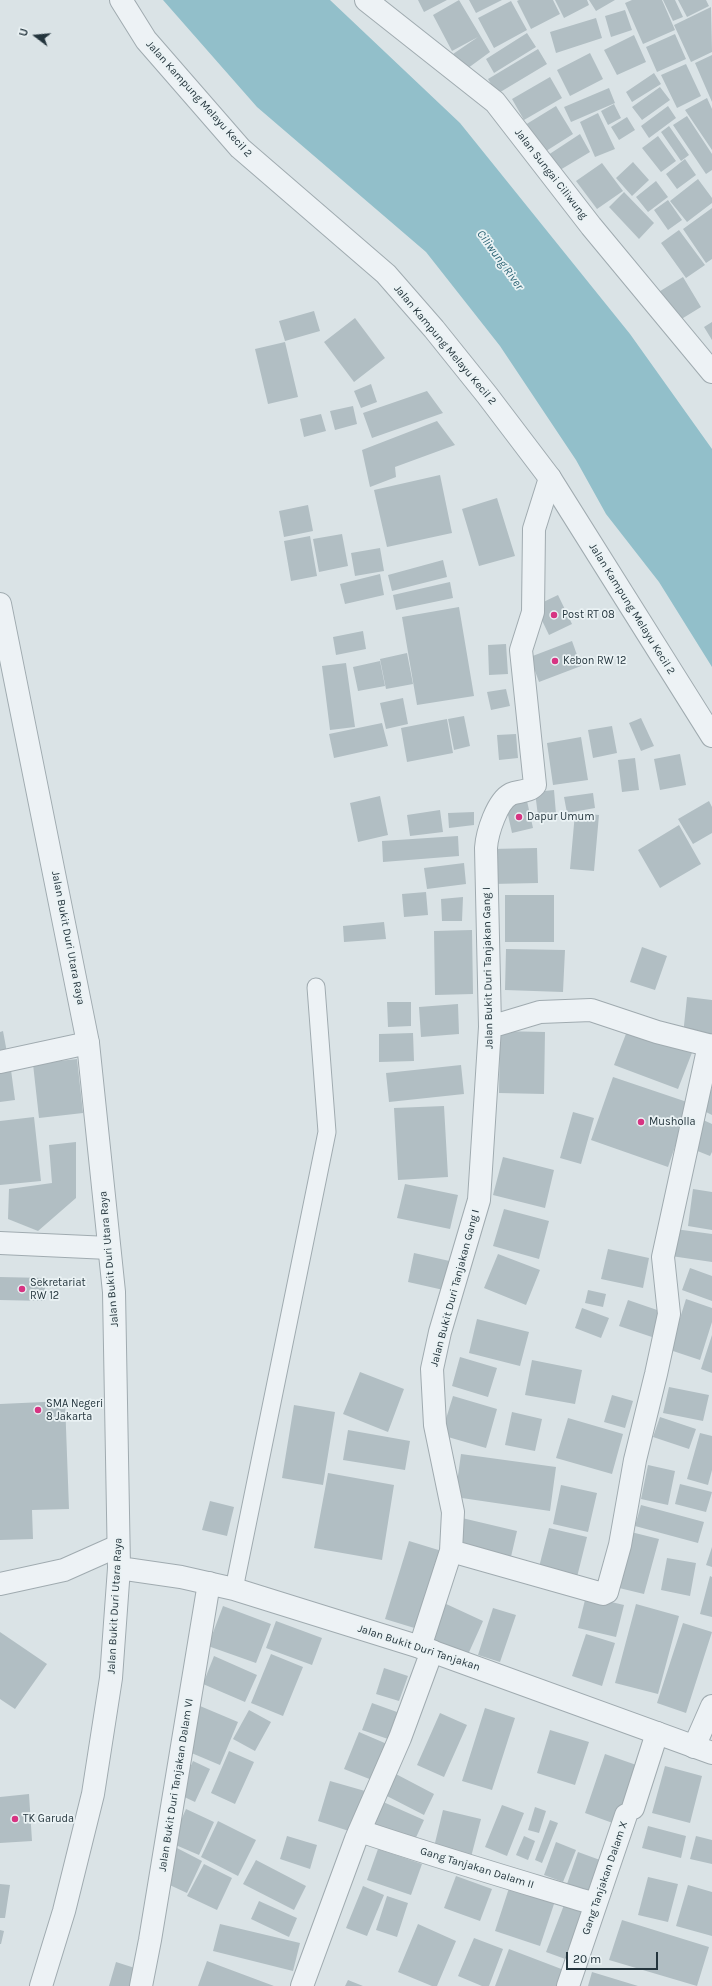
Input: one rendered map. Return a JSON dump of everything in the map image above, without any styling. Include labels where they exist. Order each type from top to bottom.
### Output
[{"type":"street","name":"Jalan Kampung Melayu Kecil 2","points":[[121,0],[146,40],[240,148],[386,274],[434,329],[483,389],[550,478],[712,736]]},
{"type":"street","name":"Jalan Sungai Ciliwung","points":[[366,0],[495,102],[591,226],[712,372]]},
{"type":"street","name":"Jalan Bukit Duri Tanjakan Gang I","points":[[426,1649],[451,1551],[453,1512],[435,1425],[432,1369],[440,1332],[479,1200],[490,1027],[486,848],[491,824],[505,798],[511,794],[530,789],[535,785],[521,650],[534,612],[534,529],[550,478]]},
{"type":"street","name":"Jalan Bukit Duri Utara Raya","points":[[0,604],[88,1043],[114,1292],[119,1568],[111,1678],[93,1794],[64,1911],[41,1986]]},
{"type":"street","points":[[451,1551],[602,1594],[607,1592],[620,1545],[635,1460],[669,1314],[663,1257],[710,1046],[657,1032],[591,1010],[540,1012],[490,1027]]},
{"type":"street","points":[[0,1062],[88,1043]]},
{"type":"street","points":[[0,1243],[109,1248]]},
{"type":"street","points":[[0,1584],[64,1570],[118,1546]]},
{"type":"street","name":"Jalan Bukit Duri Tanjakan","points":[[119,1568],[209,1583],[234,1589],[426,1649],[703,1750]]},
{"type":"street","name":"Jalan Bukit Duri Tanjakan Dalam VI","points":[[141,1986],[150,1940],[209,1583]]},
{"type":"street","points":[[302,1986],[360,1831],[400,1738],[426,1649]]},
{"type":"street","points":[[703,1750],[712,1706]]},
{"type":"street","name":"Gang Tanjakan Dalam X","points":[[568,1986],[595,1904],[630,1811],[657,1733]]},
{"type":"street","name":"Gang Tanjakan Dalam II","points":[[360,1831],[436,1857],[477,1867],[595,1904]]},
{"type":"lane","points":[[234,1589],[327,1132],[316,987]]},
{"type":"water","name":"Ciliwung River","points":[[163,0],[330,0],[460,123],[630,334],[712,449],[712,667],[659,582],[606,514],[576,460],[500,346],[426,252],[257,107]]},
{"type":"building","points":[[418,0],[447,0],[424,12]]},
{"type":"building","points":[[459,0],[490,52],[464,71],[453,54],[478,37],[452,51],[433,15]]},
{"type":"building","points":[[469,0],[502,0],[476,13]]},
{"type":"building","points":[[553,0],[560,14],[531,29],[517,1]]},
{"type":"building","points":[[555,0],[587,0],[589,5],[564,18]]},
{"type":"building","points":[[589,0],[615,0],[596,11]]},
{"type":"building","points":[[632,0],[662,0],[675,30],[643,44],[625,3]]},
{"type":"building","points":[[663,0],[675,0],[683,17],[673,21]]},
{"type":"building","points":[[678,0],[706,0],[709,6],[687,17]]},
{"type":"building","points":[[511,1],[527,30],[494,48],[478,18]]},
{"type":"building","points":[[711,7],[712,52],[691,62],[674,25]]},
{"type":"building","points":[[625,10],[632,30],[611,37],[605,16]]},
{"type":"building","points":[[596,18],[602,38],[556,53],[550,32]]},
{"type":"building","points":[[527,33],[536,47],[494,73],[486,59]]},
{"type":"building","points":[[675,34],[686,59],[657,72],[646,47]]},
{"type":"building","points":[[634,35],[646,62],[617,75],[604,50]]},
{"type":"building","points":[[538,49],[547,64],[497,94],[488,79]]},
{"type":"building","points":[[590,53],[603,79],[570,96],[557,70]]},
{"type":"building","points":[[712,55],[712,102],[695,63]]},
{"type":"building","points":[[686,64],[701,96],[677,108],[661,75]]},
{"type":"building","points":[[654,73],[661,84],[632,102],[626,92]]},
{"type":"building","points":[[550,77],[562,98],[524,120],[512,99]]},
{"type":"building","points":[[660,87],[670,100],[642,120],[632,107]]},
{"type":"building","points":[[609,88],[615,103],[571,122],[564,107]]},
{"type":"building","points":[[707,98],[712,109],[712,150],[685,110]]},
{"type":"building","points":[[614,104],[621,118],[608,125],[601,111]]},
{"type":"building","points":[[556,106],[573,134],[543,153],[525,125]]},
{"type":"building","points":[[668,106],[676,118],[649,138],[641,126]]},
{"type":"building","points":[[598,113],[615,149],[595,157],[580,122]]},
{"type":"building","points":[[687,116],[712,154],[712,170],[706,174],[673,125]]},
{"type":"building","points":[[627,117],[635,130],[619,140],[611,127]]},
{"type":"building","points":[[669,126],[689,155],[681,161],[661,132]]},
{"type":"building","points":[[580,134],[590,152],[555,173],[545,157]]},
{"type":"building","points":[[658,136],[676,161],[661,172],[642,148]]},
{"type":"building","points":[[685,159],[696,175],[677,189],[666,174]]},
{"type":"building","points":[[633,162],[649,180],[632,196],[616,178]]},
{"type":"building","points":[[602,163],[623,191],[597,209],[576,181]]},
{"type":"building","points":[[698,179],[712,198],[712,203],[687,222],[670,201]]},
{"type":"building","points":[[656,181],[668,197],[648,212],[636,197]]},
{"type":"building","points":[[624,192],[654,223],[639,239],[609,207]]},
{"type":"building","points":[[668,200],[682,220],[668,230],[654,210]]},
{"type":"building","points":[[712,208],[712,259],[706,263],[683,229]]},
{"type":"building","points":[[679,230],[705,265],[686,278],[661,243]]},
{"type":"building","points":[[683,277],[701,307],[675,323],[657,293]]},
{"type":"building","points":[[314,311],[320,331],[285,341],[279,321]]},
{"type":"building","points":[[355,318],[385,358],[354,382],[324,342]]},
{"type":"building","points":[[712,322],[712,340],[704,327]]},
{"type":"building","points":[[285,342],[298,397],[268,404],[255,349]]},
{"type":"building","points":[[371,384],[377,402],[361,408],[354,391]]},
{"type":"building","points":[[427,391],[443,413],[372,438],[363,413]]},
{"type":"building","points":[[353,406],[357,424],[335,430],[330,411]]},
{"type":"building","points":[[321,414],[326,431],[304,437],[300,419]]},
{"type":"building","points":[[437,421],[455,445],[395,467],[396,477],[370,487],[362,450]]},
{"type":"building","points":[[440,475],[452,533],[387,547],[374,490]]},
{"type":"building","points":[[497,498],[515,556],[479,566],[462,509]]},
{"type":"building","points":[[308,505],[313,531],[284,537],[279,511]]},
{"type":"building","points":[[342,534],[348,566],[319,572],[313,539]]},
{"type":"building","points":[[310,536],[317,576],[291,581],[284,541]]},
{"type":"building","points":[[380,548],[384,571],[355,576],[351,553]]},
{"type":"building","points":[[443,560],[447,577],[392,591],[388,575]]},
{"type":"building","points":[[380,574],[384,595],[345,604],[340,584]]},
{"type":"building","points":[[450,582],[453,598],[396,610],[393,595]]},
{"type":"building","name":"Post RT 08","points":[[558,595],[572,624],[549,635],[535,606]]},
{"type":"building","points":[[459,607],[474,696],[417,705],[402,617]]},
{"type":"building","points":[[363,631],[366,649],[336,655],[333,637]]},
{"type":"building","name":"Kebon RW 12","points":[[572,641],[581,666],[539,682],[530,657]]},
{"type":"building","points":[[506,644],[508,674],[489,675],[488,645]]},
{"type":"building","points":[[407,653],[413,684],[386,689],[380,659]]},
{"type":"building","points":[[380,661],[385,686],[358,691],[353,667]]},
{"type":"building","points":[[346,663],[355,727],[330,730],[322,666]]},
{"type":"building","points":[[506,689],[510,706],[491,710],[487,692]]},
{"type":"building","points":[[403,698],[408,724],[386,729],[380,703]]},
{"type":"building","points":[[464,716],[470,746],[454,750],[448,719]]},
{"type":"building","points":[[641,718],[654,746],[641,751],[629,723]]},
{"type":"building","points":[[447,719],[453,753],[407,762],[401,728]]},
{"type":"building","points":[[382,723],[388,746],[334,758],[329,734]]},
{"type":"building","points":[[612,726],[617,753],[593,758],[588,730]]},
{"type":"building","points":[[516,734],[518,758],[499,760],[497,735]]},
{"type":"building","points":[[581,737],[588,780],[553,785],[547,743]]},
{"type":"building","points":[[680,754],[686,785],[660,790],[654,759]]},
{"type":"building","points":[[635,758],[639,790],[622,792],[618,760]]},
{"type":"building","points":[[554,790],[556,814],[538,816],[535,792]]},
{"type":"building","points":[[593,793],[595,808],[567,813],[564,797]]},
{"type":"building","points":[[380,796],[388,835],[358,842],[350,803]]},
{"type":"building","name":"Dapur Umum","points":[[527,801],[533,828],[512,833],[506,806]]},
{"type":"building","points":[[709,801],[712,807],[712,833],[693,844],[678,819]]},
{"type":"building","points":[[440,810],[443,832],[410,836],[407,815]]},
{"type":"building","points":[[474,812],[474,825],[449,828],[448,813]]},
{"type":"building","points":[[575,813],[599,815],[594,871],[570,869]]},
{"type":"building","points":[[679,825],[701,864],[660,888],[638,850]]},
{"type":"building","points":[[458,836],[459,856],[383,862],[382,841]]},
{"type":"building","points":[[537,848],[538,883],[492,884],[491,849]]},
{"type":"building","points":[[464,863],[466,884],[427,889],[424,868]]},
{"type":"building","points":[[426,892],[428,915],[404,917],[402,894]]},
{"type":"building","points":[[505,895],[554,895],[554,942],[505,942]]},
{"type":"building","points":[[463,897],[462,921],[442,921],[441,899]]},
{"type":"building","points":[[384,922],[386,939],[344,942],[343,926]]},
{"type":"building","points":[[472,930],[473,994],[435,995],[434,931]]},
{"type":"building","points":[[642,947],[667,956],[655,990],[630,982]]},
{"type":"building","points":[[506,949],[565,950],[563,992],[505,990]]},
{"type":"building","points":[[687,997],[712,1000],[712,1038],[683,1035]]},
{"type":"building","points":[[387,1002],[411,1002],[411,1026],[388,1027]]},
{"type":"building","points":[[458,1004],[459,1034],[421,1037],[419,1007]]},
{"type":"building","points":[[629,1026],[693,1050],[678,1089],[614,1065]]},
{"type":"building","points":[[3,1031],[8,1058],[0,1059],[0,1032]]},
{"type":"building","points":[[500,1031],[545,1032],[544,1094],[499,1093]]},
{"type":"building","points":[[413,1033],[414,1061],[379,1062],[379,1034]]},
{"type":"building","points":[[77,1059],[83,1113],[39,1118],[33,1064]]},
{"type":"building","points":[[461,1065],[464,1094],[389,1102],[386,1073]]},
{"type":"building","points":[[11,1070],[15,1100],[0,1102],[0,1071]]},
{"type":"building","name":"Musholla","points":[[613,1077],[690,1103],[668,1167],[591,1140]]},
{"type":"building","points":[[712,1088],[712,1115],[702,1110]]},
{"type":"building","points":[[444,1106],[448,1177],[398,1180],[394,1108]]},
{"type":"building","points":[[573,1112],[594,1118],[581,1164],[560,1158]]},
{"type":"building","points":[[34,1117],[41,1181],[0,1185],[0,1121]]},
{"type":"building","points":[[701,1119],[712,1124],[712,1152],[710,1156],[690,1148]]},
{"type":"building","points":[[76,1142],[76,1198],[38,1231],[8,1219],[9,1189],[52,1183],[49,1145]]},
{"type":"building","points":[[503,1157],[554,1170],[545,1208],[493,1195]]},
{"type":"building","points":[[405,1184],[458,1195],[450,1229],[397,1218]]},
{"type":"building","points":[[693,1189],[712,1192],[712,1230],[688,1226]]},
{"type":"building","points":[[504,1209],[549,1221],[539,1259],[493,1246]]},
{"type":"building","points":[[675,1229],[712,1234],[712,1262],[671,1256]]},
{"type":"building","points":[[608,1249],[649,1258],[643,1288],[601,1279]]},
{"type":"building","points":[[414,1253],[454,1262],[448,1291],[408,1282]]},
{"type":"building","points":[[498,1254],[540,1270],[526,1305],[484,1288]]},
{"type":"building","points":[[690,1268],[712,1276],[712,1301],[682,1290]]},
{"type":"building","name":"Sekretariat RW 12","points":[[0,1277],[45,1278],[45,1301],[0,1300]]},
{"type":"building","points":[[588,1290],[606,1294],[603,1307],[585,1303]]},
{"type":"building","points":[[686,1299],[712,1308],[712,1322],[700,1360],[670,1350]]},
{"type":"building","points":[[628,1300],[660,1311],[652,1337],[619,1326]]},
{"type":"building","points":[[582,1308],[609,1318],[601,1338],[575,1328]]},
{"type":"building","points":[[477,1319],[529,1332],[520,1366],[469,1353]]},
{"type":"building","points":[[712,1335],[712,1373],[701,1369]]},
{"type":"building","points":[[460,1357],[497,1368],[488,1397],[452,1386]]},
{"type":"building","points":[[532,1360],[582,1370],[575,1404],[525,1395]]},
{"type":"building","points":[[360,1372],[404,1389],[388,1432],[343,1414]]},
{"type":"building","points":[[669,1387],[709,1395],[703,1421],[663,1413]]},
{"type":"building","points":[[612,1395],[633,1401],[625,1428],[604,1422]]},
{"type":"building","points":[[453,1396],[497,1409],[486,1448],[441,1435]]},
{"type":"building","points":[[65,1401],[69,1509],[32,1510],[33,1539],[0,1540],[0,1404]]},
{"type":"building","points":[[294,1405],[335,1412],[323,1485],[282,1478]]},
{"type":"building","points":[[512,1412],[542,1419],[535,1451],[505,1445]]},
{"type":"building","points":[[660,1417],[696,1429],[689,1449],[653,1437]]},
{"type":"building","points":[[568,1418],[623,1434],[612,1474],[556,1458]]},
{"type":"building","points":[[348,1430],[410,1441],[405,1470],[343,1460]]},
{"type":"building","points":[[700,1433],[712,1436],[712,1470],[708,1485],[687,1479]]},
{"type":"building","points":[[461,1454],[556,1467],[550,1511],[455,1497]]},
{"type":"building","points":[[648,1465],[675,1471],[668,1505],[641,1499]]},
{"type":"building","points":[[328,1473],[394,1485],[382,1560],[314,1548]]},
{"type":"building","points":[[680,1484],[712,1492],[706,1512],[675,1504]]},
{"type":"building","points":[[561,1485],[597,1493],[588,1532],[553,1524]]},
{"type":"building","points":[[210,1501],[234,1507],[227,1536],[202,1530]]},
{"type":"building","points":[[641,1505],[704,1522],[698,1543],[635,1526]]},
{"type":"building","points":[[462,1518],[517,1531],[510,1561],[455,1547]]},
{"type":"building","points":[[549,1528],[587,1537],[576,1581],[538,1571]]},
{"type":"building","points":[[631,1532],[659,1539],[644,1594],[615,1587]]},
{"type":"building","points":[[409,1541],[445,1552],[421,1630],[385,1619]]},
{"type":"building","points":[[712,1547],[712,1567],[706,1565]]},
{"type":"building","points":[[667,1558],[696,1563],[690,1596],[661,1590]]},
{"type":"building","points":[[710,1576],[712,1577],[712,1617],[700,1614]]},
{"type":"building","points":[[586,1596],[624,1605],[616,1637],[578,1628]]},
{"type":"building","points":[[444,1603],[483,1621],[466,1659],[427,1642]]},
{"type":"building","points":[[636,1604],[679,1616],[658,1694],[615,1683]]},
{"type":"building","points":[[223,1606],[271,1624],[256,1663],[208,1646]]},
{"type":"building","points":[[493,1608],[516,1615],[500,1662],[478,1655]]},
{"type":"building","points":[[276,1621],[322,1638],[312,1665],[266,1648]]},
{"type":"building","points":[[683,1623],[712,1632],[686,1713],[657,1703]]},
{"type":"building","points":[[0,1632],[47,1664],[15,1709],[0,1699]]},
{"type":"building","points":[[586,1634],[615,1643],[602,1686],[572,1676]]},
{"type":"building","points":[[271,1654],[303,1667],[283,1716],[251,1703]]},
{"type":"building","points":[[214,1656],[257,1675],[245,1702],[203,1684]]},
{"type":"building","points":[[384,1668],[408,1676],[399,1701],[376,1694]]},
{"type":"building","points":[[372,1703],[397,1712],[388,1739],[362,1730]]},
{"type":"building","points":[[200,1706],[238,1722],[220,1765],[182,1749]]},
{"type":"building","points":[[485,1708],[515,1718],[492,1790],[462,1781]]},
{"type":"building","points":[[249,1710],[271,1722],[255,1751],[233,1739]]},
{"type":"building","points":[[440,1713],[467,1725],[444,1777],[417,1765]]},
{"type":"building","points":[[550,1730],[589,1742],[575,1785],[537,1773]]},
{"type":"building","points":[[359,1732],[387,1744],[372,1780],[344,1769]]},
{"type":"building","points":[[229,1751],[254,1762],[235,1804],[211,1793]]},
{"type":"building","points":[[605,1754],[642,1767],[621,1826],[585,1813]]},
{"type":"building","points":[[193,1761],[210,1769],[195,1802],[178,1794]]},
{"type":"building","points":[[665,1766],[702,1776],[690,1823],[652,1813]]},
{"type":"building","points":[[394,1773],[434,1794],[424,1815],[383,1794]]},
{"type":"building","points":[[330,1781],[365,1791],[352,1832],[318,1821]]},
{"type":"building","name":"TK Garuda","points":[[29,1794],[32,1841],[0,1843],[0,1797]]},
{"type":"building","points":[[381,1801],[424,1820],[413,1844],[371,1826]]},
{"type":"building","points":[[502,1805],[524,1813],[507,1856],[485,1847]]},
{"type":"building","points":[[535,1807],[546,1811],[539,1833],[528,1830]]},
{"type":"building","points":[[186,1809],[214,1822],[199,1855],[171,1843]]},
{"type":"building","points":[[443,1810],[481,1819],[471,1857],[434,1847]]},
{"type":"building","points":[[550,1820],[558,1823],[542,1863],[535,1860]]},
{"type":"building","points":[[218,1821],[256,1840],[238,1876],[201,1857]]},
{"type":"building","points":[[648,1826],[686,1836],[681,1858],[642,1848]]},
{"type":"building","points":[[287,1836],[317,1845],[310,1869],[280,1859]]},
{"type":"building","points":[[524,1836],[535,1841],[528,1860],[516,1855]]},
{"type":"building","points":[[696,1836],[712,1840],[712,1864],[690,1859]]},
{"type":"building","points":[[556,1842],[576,1850],[563,1882],[544,1875]]},
{"type":"building","points":[[177,1848],[202,1861],[187,1893],[161,1881]]},
{"type":"building","points":[[378,1849],[422,1864],[411,1895],[367,1880]]},
{"type":"building","points":[[578,1852],[600,1860],[589,1892],[567,1884]]},
{"type":"building","points":[[256,1860],[306,1886],[294,1910],[243,1884]]},
{"type":"building","points":[[204,1864],[232,1878],[217,1910],[187,1896]]},
{"type":"building","points":[[456,1876],[492,1889],[480,1921],[444,1908]]},
{"type":"building","points":[[648,1877],[678,1884],[668,1922],[638,1915]]},
{"type":"building","points":[[0,1884],[10,1885],[5,1918],[0,1918]]},
{"type":"building","points":[[510,1885],[555,1901],[540,1946],[495,1931]]},
{"type":"building","points":[[688,1885],[712,1892],[712,1936],[676,1926]]},
{"type":"building","points":[[363,1886],[384,1895],[367,1936],[346,1928]]},
{"type":"building","points":[[387,1896],[408,1903],[397,1937],[376,1930]]},
{"type":"building","points":[[259,1901],[297,1918],[289,1937],[251,1919]]},
{"type":"building","points":[[564,1905],[586,1913],[568,1960],[546,1952]]},
{"type":"building","points":[[622,1920],[709,1947],[697,1986],[609,1960]]},
{"type":"building","points":[[220,1924],[300,1943],[293,1971],[213,1951]]},
{"type":"building","points":[[418,1924],[456,1941],[437,1986],[432,1986],[398,1972]]},
{"type":"building","points":[[0,1930],[4,1931],[1,1944],[0,1944]]},
{"type":"building","points":[[474,1938],[503,1949],[489,1986],[482,1986],[458,1976]]},
{"type":"building","points":[[509,1949],[564,1970],[558,1986],[495,1986]]},
{"type":"building","points":[[207,1961],[274,1986],[198,1986]]},
{"type":"building","points":[[116,1962],[138,1969],[132,1986],[109,1986]]},
{"type":"building","points":[[592,1972],[638,1986],[588,1986]]},
{"type":"building","points":[[348,1980],[363,1986],[345,1986]]},
{"type":"place","name":"Post RT 08","points":[[554,615]]},
{"type":"place","name":"Kebon RW 12","points":[[555,661]]},
{"type":"place","name":"Dapur Umum","points":[[519,817]]},
{"type":"place","name":"Musholla","points":[[641,1122]]},
{"type":"place","name":"Sekretariat RW 12","points":[[22,1289]]},
{"type":"place","name":"SMA Negeri 8 Jakarta","points":[[38,1410]]},
{"type":"place","name":"TK Garuda","points":[[15,1819]]}]
